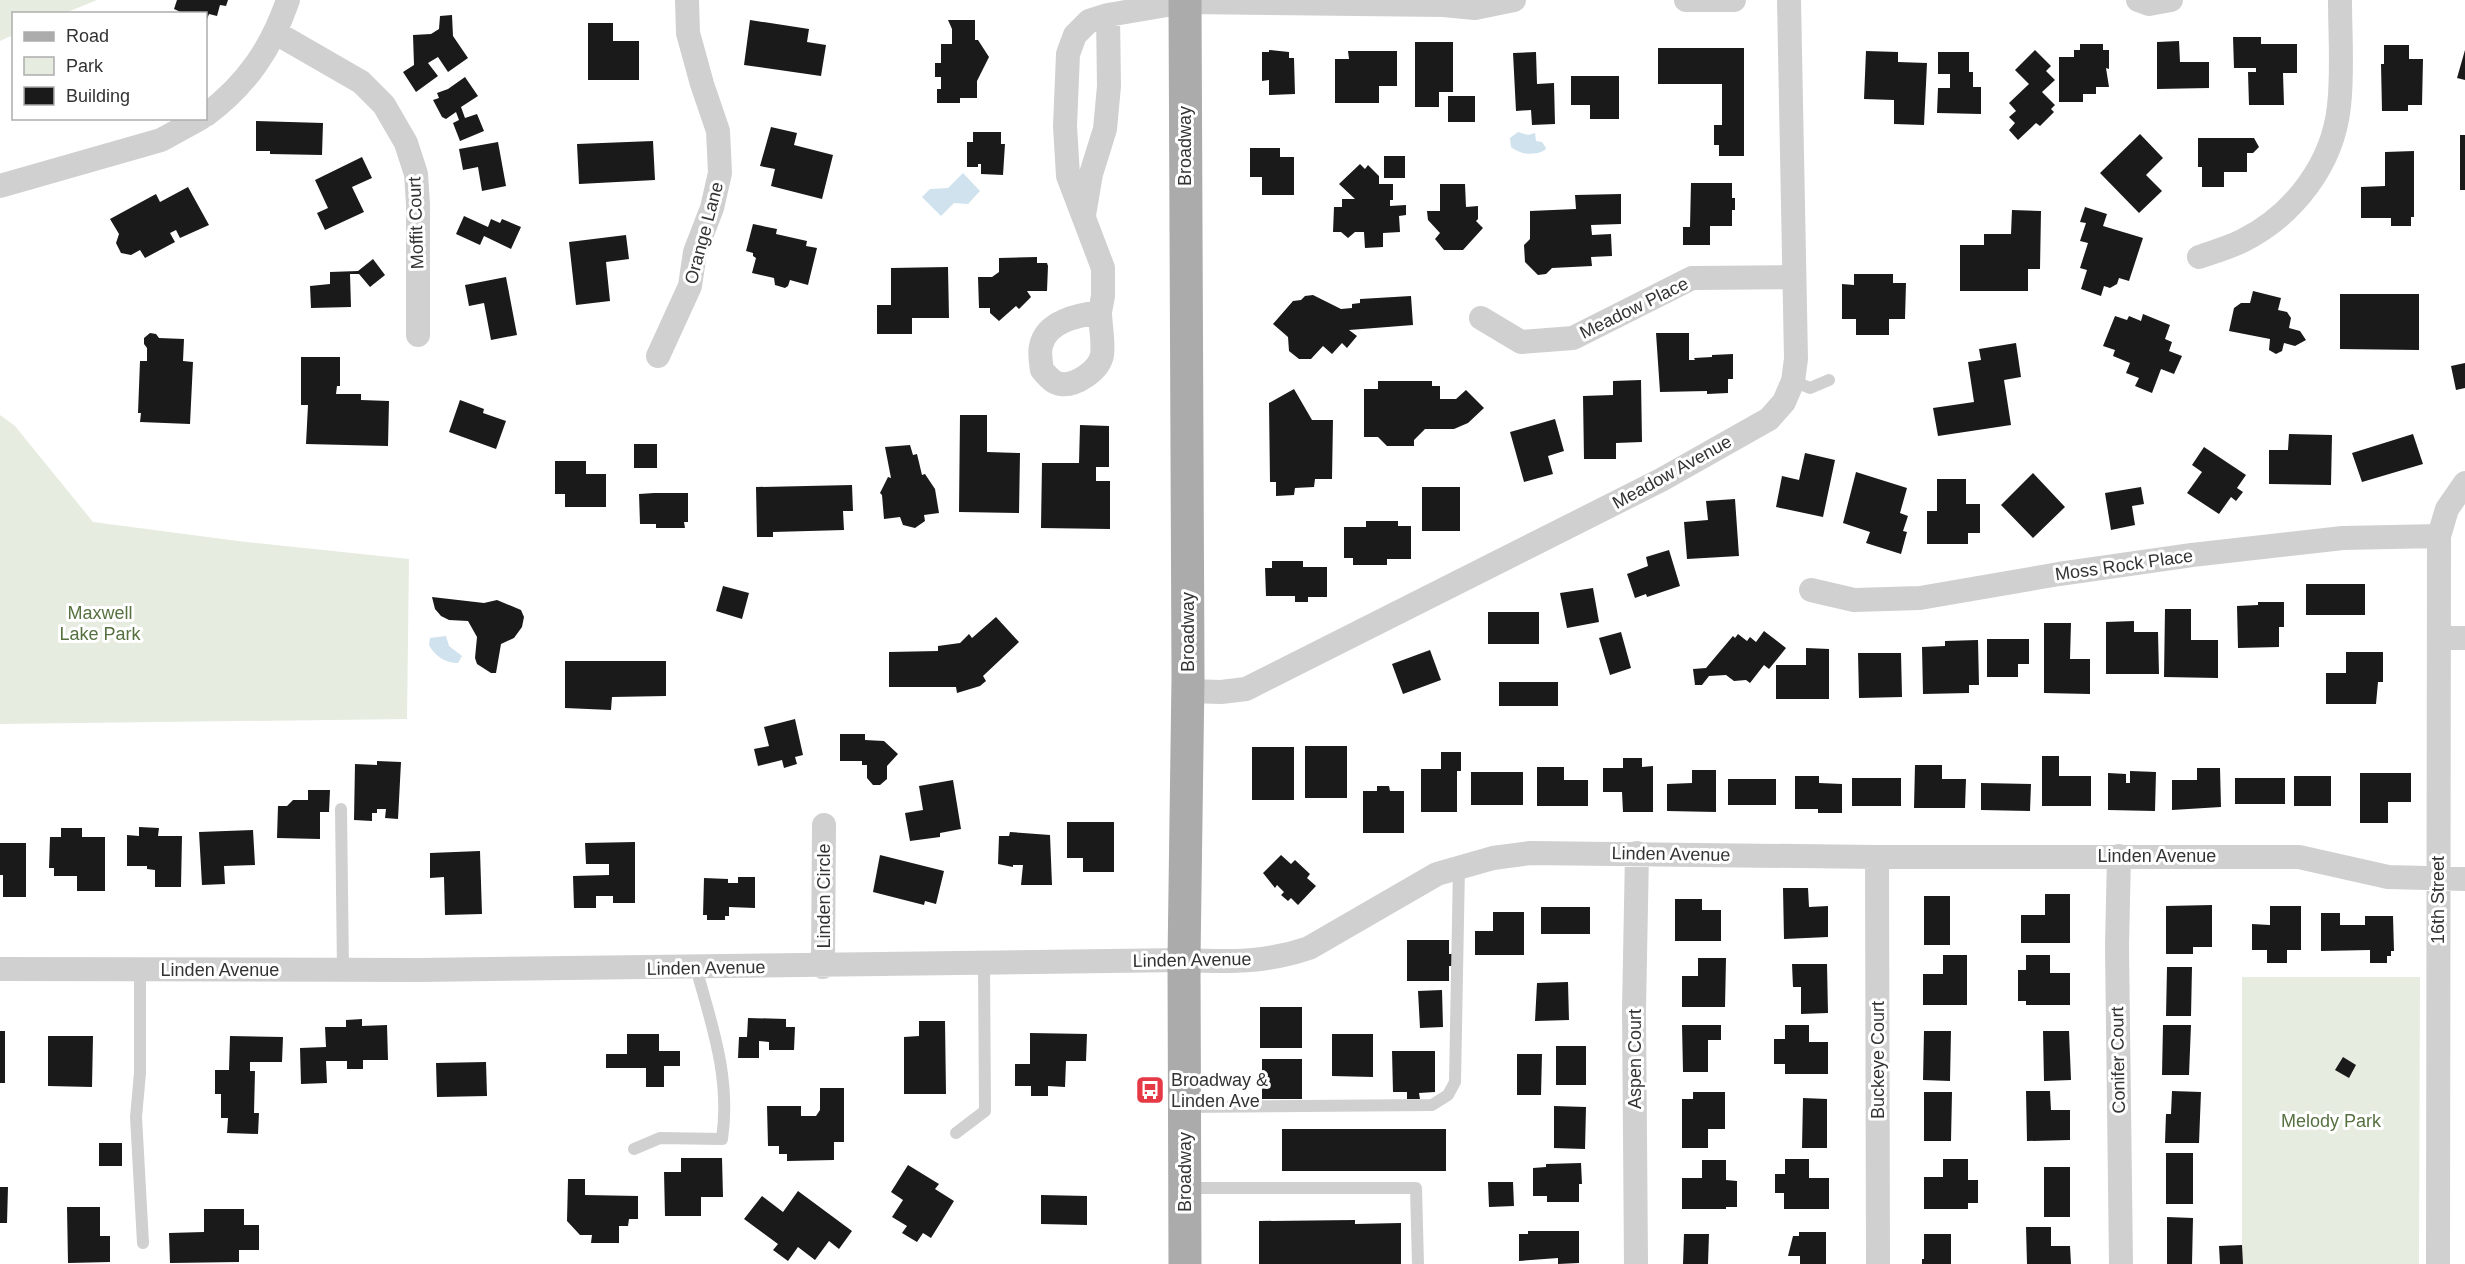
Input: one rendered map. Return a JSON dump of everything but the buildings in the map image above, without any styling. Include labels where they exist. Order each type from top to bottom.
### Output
[{"type":"main road","name":"Broadway","points":[[1185,1],[1188,691],[1184,960],[1185,1264]]},
{"type":"street","points":[[207,114],[226,100],[252,71],[276,33],[288,0]]},
{"type":"street","name":"Orange Lane","points":[[658,356],[690,286],[695,252],[712,208],[720,173],[718,131],[688,33],[687,0]]},
{"type":"street","points":[[1100,312],[1103,296],[1103,268],[1068,176],[1065,126],[1068,54],[1075,35],[1089,21],[1108,15],[1185,1],[1443,5],[1476,8],[1514,0]]},
{"type":"street","points":[[1686,0],[1734,0]]},
{"type":"street","name":"Meadow Avenue","points":[[1188,691],[1221,692],[1246,689],[1662,480],[1769,418],[1784,402],[1793,381],[1796,358],[1789,0]]},
{"type":"street","points":[[2138,0],[2149,4],[2171,0]]},
{"type":"street","points":[[2199,257],[2241,242],[2270,225],[2298,200],[2318,172],[2332,140],[2339,106],[2340,0]]},
{"type":"street","points":[[1084,215],[1091,174],[1105,129],[1109,86],[1108,15]]},
{"type":"street","name":"Moffit Court","points":[[276,33],[361,82],[384,105],[406,143],[416,174],[418,204],[418,335]]},
{"type":"street","points":[[0,186],[161,140],[197,120]]},
{"type":"street","name":"Meadow Place","points":[[1481,318],[1521,342],[1573,338],[1692,278],[1793,277]]},
{"type":"street","name":"16th Street","points":[[2438,1264],[2439,536],[2447,509],[2465,483]]},
{"type":"street","name":"Moss Rock Place","points":[[1811,590],[1854,600],[1920,598],[2059,574],[2192,555],[2343,538],[2439,536]]},
{"type":"street","points":[[2440,638],[2465,638]]},
{"type":"street","name":"Linden Circle","points":[[823,967],[824,825]]},
{"type":"street","name":"Linden Avenue","points":[[0,969],[696,968],[1184,960],[1243,963],[1288,956],[1309,948],[1344,930],[1437,874],[1492,858],[1530,854],[2299,857],[2388,878],[2465,879]]},
{"type":"street","name":"Aspen Court","points":[[1636,1264],[1634,1009],[1637,854]]},
{"type":"street","name":"Conifer Court","points":[[2119,856],[2117,946],[2121,1264]]},
{"type":"street","name":"Buckeye Court","points":[[1877,857],[1878,1264]]},
{"type":"lane","points":[[1793,381],[1809,388],[1829,380]]},
{"type":"lane","points":[[341,809],[343,970]]},
{"type":"lane","points":[[1185,1107],[1432,1105],[1448,1095],[1455,1082],[1459,866]]},
{"type":"lane","points":[[956,1133],[985,1111],[984,964]]},
{"type":"lane","points":[[634,1149],[660,1138],[722,1139],[725,1089],[719,1047],[696,968]]},
{"type":"lane","points":[[140,970],[140,1073],[136,1117],[143,1243]]},
{"type":"lane","points":[[1185,1188],[1416,1188],[1418,1264]]},
{"type":"green space","points":[[0,0],[97,0],[67,12],[12,12],[12,35],[0,41]]},
{"type":"green space","name":"Maxwell Lake Park","points":[[0,415],[15,426],[93,522],[238,541],[409,559],[407,719],[0,724]]},
{"type":"green space","name":"Melody Park","points":[[2242,977],[2420,977],[2419,1264],[2242,1264]]},
{"type":"water","points":[[1518,132],[1528,135],[1535,133],[1536,141],[1542,142],[1545,150],[1528,154],[1515,150],[1511,147],[1510,138]]},
{"type":"water","points":[[963,173],[980,191],[968,204],[954,203],[941,216],[922,197],[930,189],[948,188]]},
{"type":"water","points":[[446,636],[449,646],[462,656],[458,663],[441,658],[429,645],[430,638]]},
{"type":"place","name":"Broadway & Linden Ave","points":[[1150,1090]]}]
